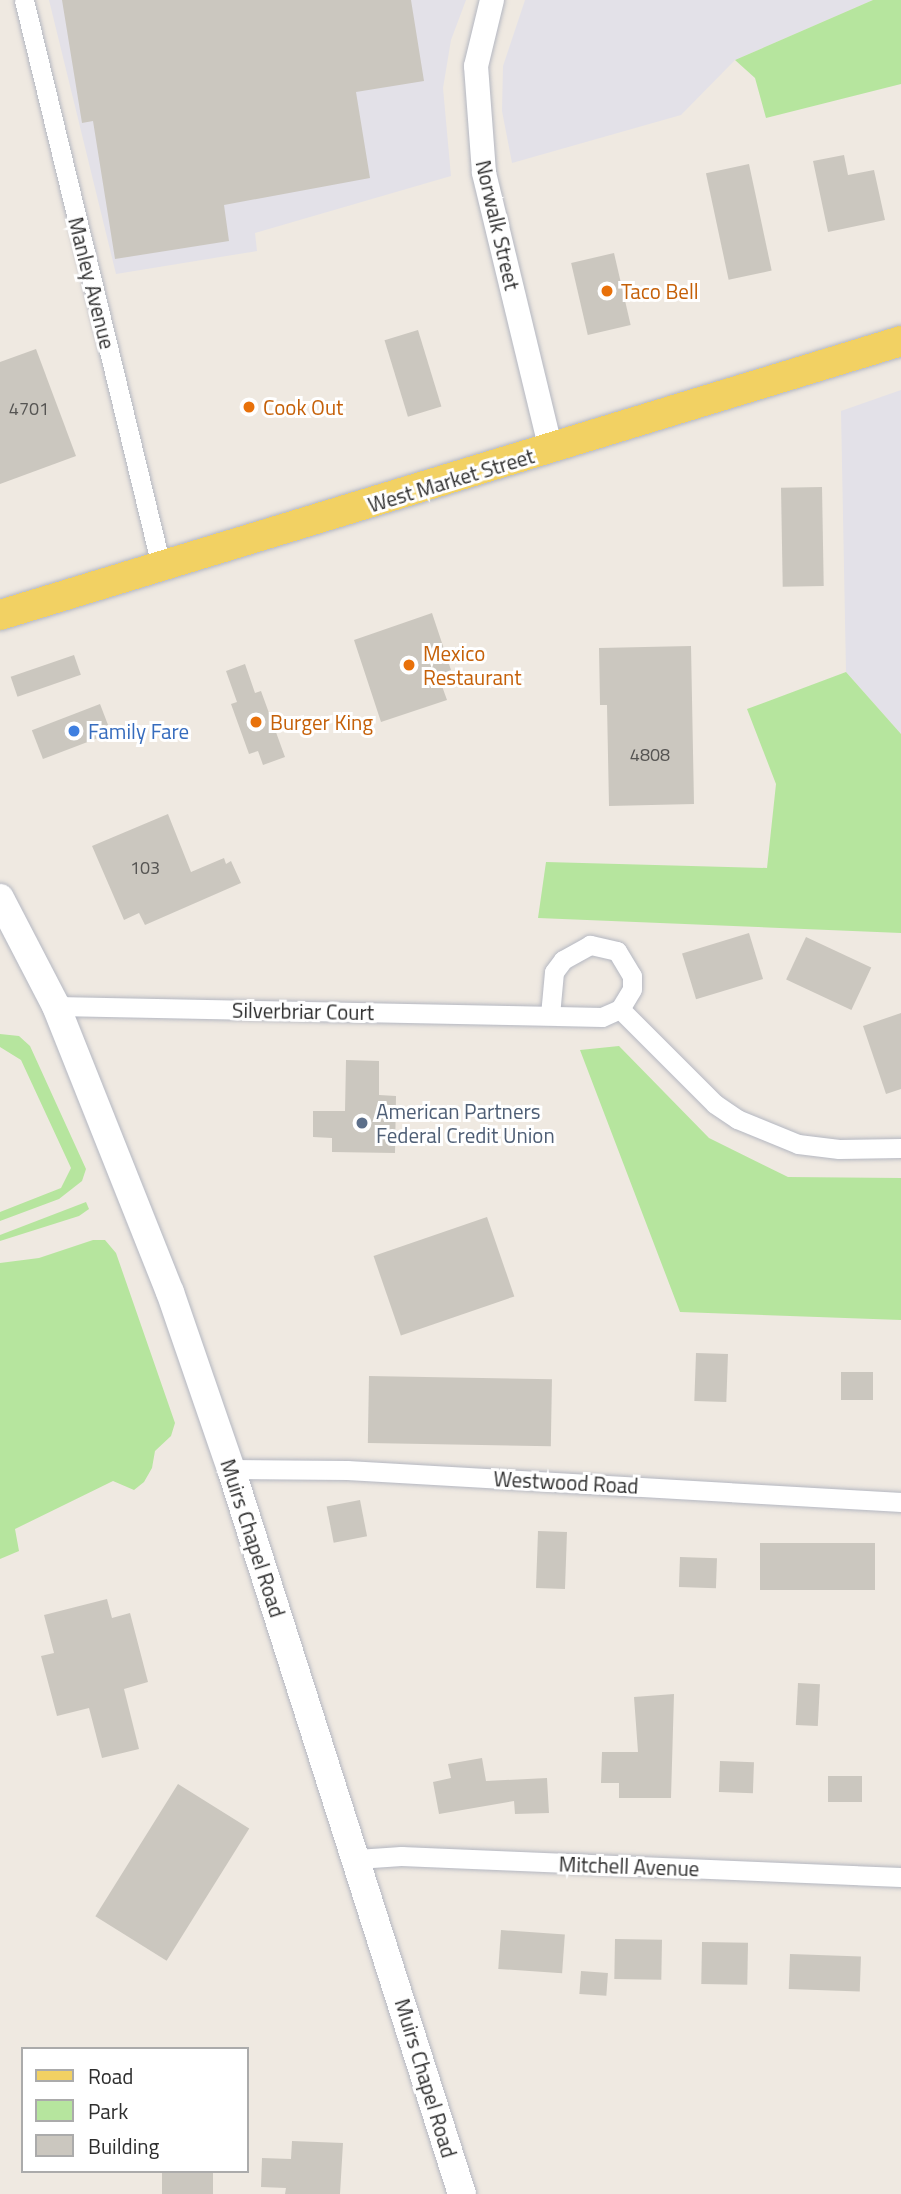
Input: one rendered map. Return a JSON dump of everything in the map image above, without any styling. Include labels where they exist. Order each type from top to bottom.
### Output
[{"type":"main road","name":"West Market Street","points":[[0,615],[901,341]]},
{"type":"main road","name":"Muirs Chapel Road","points":[[0,898],[56,1006],[170,1292],[231,1469],[462,2194]]},
{"type":"street","name":"Manley Avenue","points":[[24,0],[161,566]]},
{"type":"street","name":"Norwalk Street","points":[[492,0],[476,66],[484,173],[551,449]]},
{"type":"street","points":[[550,1015],[554,972],[575,950],[590,945],[617,951],[627,963],[632,989],[620,1009],[715,1104],[737,1119],[798,1144],[839,1149],[901,1148]]},
{"type":"street","name":"Silverbriar Court","points":[[56,1006],[602,1017],[620,1009]]},
{"type":"street","name":"Westwood Road","points":[[231,1469],[348,1470],[901,1502]]},
{"type":"street","name":"Mitchell Avenue","points":[[357,1859],[401,1856],[901,1877]]},
{"type":"shaded area","points":[[49,0],[466,0],[451,40],[443,88],[451,176],[255,233],[257,251],[116,274]]},
{"type":"shaded area","points":[[525,0],[873,0],[735,60],[681,115],[512,163],[502,111],[503,66]]},
{"type":"shaded area","points":[[901,390],[901,734],[846,672],[841,411]]},
{"type":"green space","points":[[873,0],[901,0],[901,84],[766,118],[755,78],[735,60]]},
{"type":"green space","points":[[846,672],[901,734],[901,933],[538,918],[546,862],[767,868],[776,784],[747,709]]},
{"type":"green space","points":[[0,1034],[19,1036],[30,1046],[86,1169],[82,1181],[59,1199],[0,1221],[0,1212],[61,1188],[71,1168],[21,1060],[0,1047]]},
{"type":"green space","points":[[619,1046],[709,1138],[788,1177],[901,1178],[901,1320],[680,1312],[580,1050]]},
{"type":"green space","points":[[86,1202],[89,1209],[79,1216],[0,1241],[0,1235]]},
{"type":"green space","points":[[93,1240],[105,1240],[116,1253],[175,1423],[171,1436],[155,1451],[152,1468],[144,1482],[134,1490],[113,1481],[15,1529],[19,1551],[0,1559],[0,1263],[39,1258]]},
{"type":"building","points":[[62,0],[411,0],[424,81],[356,92],[370,178],[224,205],[229,241],[115,259],[93,121],[82,123]]},
{"type":"building","points":[[844,155],[848,175],[874,170],[885,220],[828,232],[813,161]]},
{"type":"building","points":[[749,164],[772,271],[729,280],[706,173]]},
{"type":"building","points":[[614,253],[631,325],[588,335],[571,263]]},
{"type":"building","points":[[418,330],[441,407],[408,417],[385,340]]},
{"type":"building","points":[[36,349],[76,456],[0,484],[0,362]]},
{"type":"building","points":[[822,487],[824,586],[783,587],[781,488]]},
{"type":"building","points":[[432,613],[451,670],[438,675],[447,700],[381,722],[354,640]]},
{"type":"building","points":[[691,646],[694,804],[609,806],[607,705],[600,705],[599,648]]},
{"type":"building","points":[[74,655],[81,675],[17,697],[11,677]]},
{"type":"building","points":[[245,664],[255,693],[261,691],[285,757],[263,765],[258,751],[249,754],[231,704],[237,702],[226,671]]},
{"type":"building","points":[[100,704],[111,733],[43,759],[32,730]]},
{"type":"building","points":[[168,814],[191,872],[224,858],[226,864],[231,861],[241,883],[145,925],[139,913],[124,920],[92,846]]},
{"type":"building","points":[[749,933],[763,979],[696,999],[682,953]]},
{"type":"building","points":[[806,937],[871,967],[851,1010],[786,980]]},
{"type":"building","points":[[901,1013],[901,1089],[886,1094],[863,1026]]},
{"type":"building","points":[[346,1060],[379,1061],[379,1095],[396,1096],[395,1153],[332,1152],[332,1138],[313,1137],[313,1111],[345,1111]]},
{"type":"building","points":[[487,1217],[514,1296],[401,1335],[374,1256]]},
{"type":"building","points":[[696,1353],[728,1354],[726,1402],[694,1401]]},
{"type":"building","points":[[841,1372],[873,1372],[873,1400],[841,1400]]},
{"type":"building","points":[[369,1376],[552,1379],[551,1446],[368,1443]]},
{"type":"building","points":[[360,1500],[367,1536],[334,1543],[327,1506]]},
{"type":"building","points":[[538,1531],[567,1532],[565,1589],[536,1588]]},
{"type":"building","points":[[760,1543],[875,1543],[875,1590],[760,1590]]},
{"type":"building","points":[[680,1557],[717,1558],[716,1588],[679,1587]]},
{"type":"building","points":[[107,1599],[112,1618],[130,1613],[148,1682],[124,1689],[139,1749],[102,1758],[89,1708],[57,1716],[41,1656],[54,1653],[44,1615]]},
{"type":"building","points":[[798,1683],[820,1684],[818,1726],[796,1725]]},
{"type":"building","points":[[674,1694],[671,1798],[619,1798],[619,1783],[601,1783],[602,1752],[638,1752],[634,1697]]},
{"type":"building","points":[[482,1758],[486,1781],[547,1778],[549,1813],[515,1814],[514,1801],[439,1814],[433,1782],[451,1778],[448,1764]]},
{"type":"building","points":[[720,1761],[754,1762],[753,1793],[719,1792]]},
{"type":"building","points":[[828,1776],[862,1776],[862,1802],[828,1802]]},
{"type":"building","points":[[178,1784],[249,1829],[167,1961],[95,1916]]},
{"type":"building","points":[[501,1930],[565,1934],[562,1973],[498,1969]]},
{"type":"building","points":[[615,1939],[662,1940],[661,1980],[614,1979]]},
{"type":"building","points":[[702,1942],[748,1943],[747,1985],[701,1984]]},
{"type":"building","points":[[790,1954],[861,1956],[860,1991],[789,1989]]},
{"type":"building","points":[[581,1971],[608,1973],[606,1996],[579,1994]]},
{"type":"building","points":[[292,2141],[343,2143],[340,2194],[285,2194],[286,2188],[261,2187],[262,2158],[291,2159]]},
{"type":"building","points":[[162,2173],[213,2173],[213,2194],[162,2194]]},
{"type":"place","name":"Taco Bell","points":[[607,291]]},
{"type":"place","name":"Cook Out","points":[[249,407]]},
{"type":"place","name":"Mexico Restaurant","points":[[409,665]]},
{"type":"place","name":"Burger King","points":[[256,722]]},
{"type":"place","name":"Family Fare","points":[[74,731]]},
{"type":"place","name":"American Partners Federal Credit Union","points":[[362,1123]]}]
